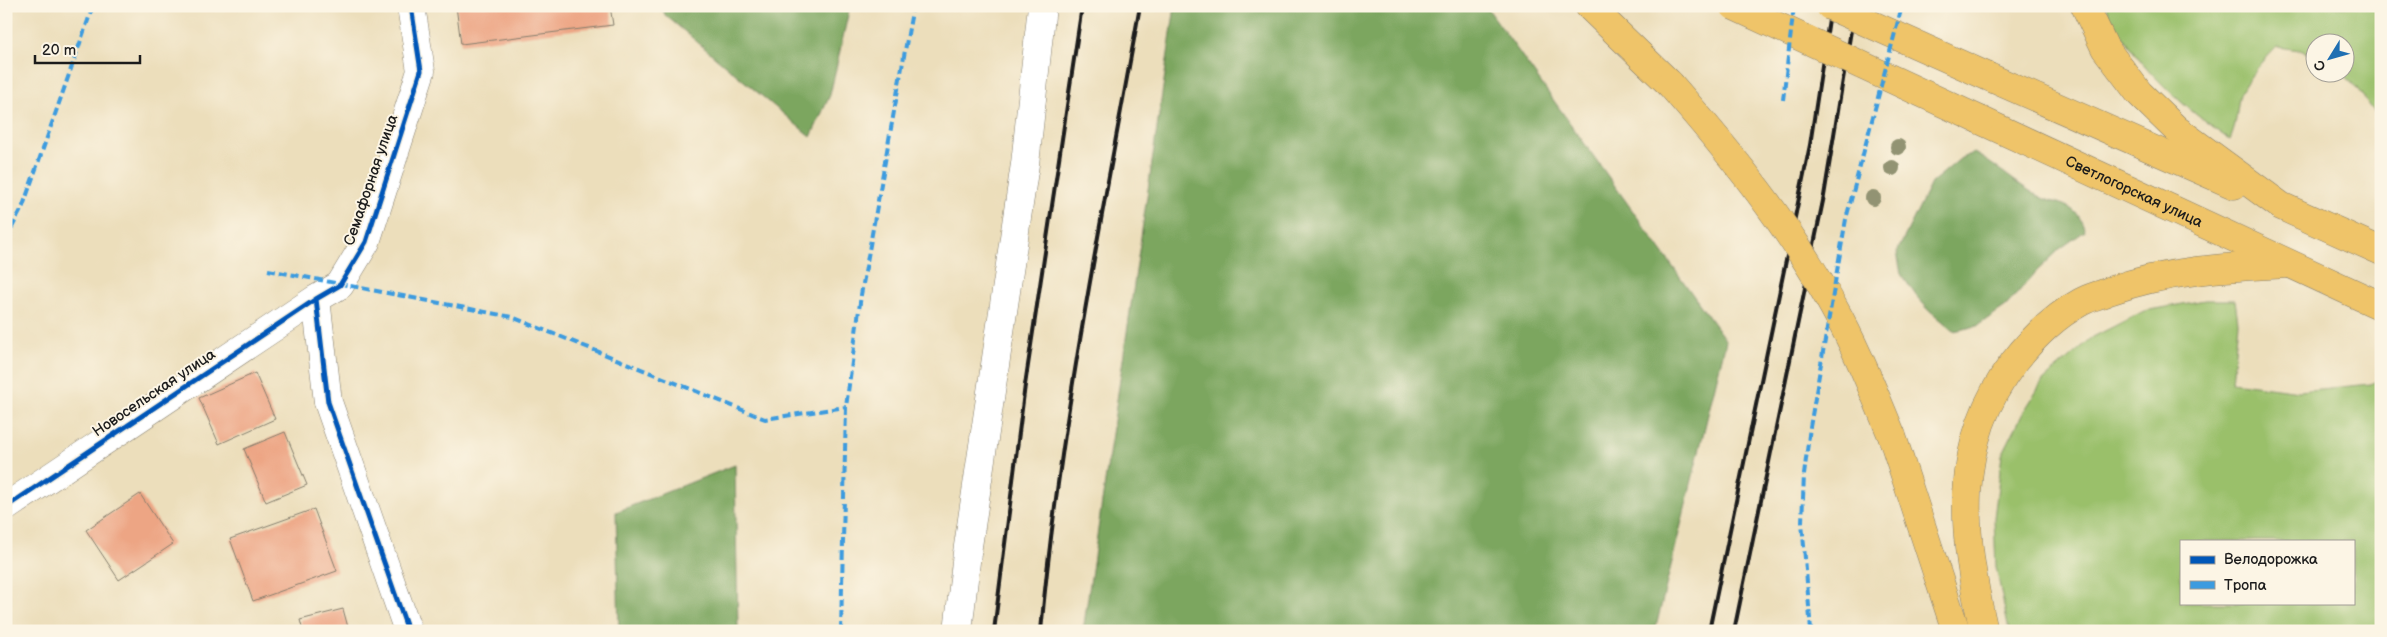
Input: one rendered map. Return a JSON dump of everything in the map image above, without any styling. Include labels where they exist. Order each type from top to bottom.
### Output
[{"type":"main road","points":[[1589,6],[1670,84],[1746,175],[1807,261],[1834,307],[1855,349],[1892,436],[1956,631]]},
{"type":"main road","name":"Светлогорская улица","points":[[1734,6],[2381,306]]},
{"type":"main road","points":[[1830,6],[2381,251]]},
{"type":"main road","points":[[2085,6],[2105,48],[2139,93],[2176,129],[2281,206]]},
{"type":"main road","points":[[1984,631],[1968,543],[1966,500],[1970,452],[1984,412],[1998,383],[2023,351],[2051,322],[2082,302],[2124,286],[2166,275],[2213,267],[2288,264]]},
{"type":"street","name":"Семафорная улица","points":[[316,299],[340,285],[366,242],[421,71],[411,6]]},
{"type":"street","points":[[958,631],[967,553],[1025,164],[1042,6]]},
{"type":"street","name":"Новосельская улица","points":[[6,507],[316,299]]},
{"type":"street","points":[[316,299],[328,402],[408,631]]},
{"type":"green space","points":[[662,6],[850,6],[830,95],[811,137],[665,15]]},
{"type":"green space","points":[[1175,6],[1486,6],[1726,341],[1655,631],[1083,631]]},
{"type":"green space","points":[[2105,6],[2381,6],[2381,121],[2351,82],[2354,82],[2354,32],[2304,32],[2304,52],[2277,47],[2261,64],[2241,92],[2230,140],[2175,97],[2143,64],[2116,27]]},
{"type":"green space","points":[[1974,153],[2033,193],[2071,209],[2080,219],[2085,231],[2061,248],[2037,271],[2006,306],[1977,326],[1954,331],[1917,297],[1901,274],[1897,252],[1931,183],[1961,158]]},
{"type":"green space","points":[[2205,300],[2235,300],[2238,322],[2232,382],[2299,391],[2371,384],[2381,378],[2381,631],[2009,631],[1996,567],[1994,518],[2002,455],[2023,413],[2043,381],[2093,337],[2144,311]]},
{"type":"green space","points":[[735,465],[738,631],[619,631],[616,512]]},
{"type":"building","points":[[456,6],[610,6],[613,25],[461,44]]},
{"type":"building","points":[[255,373],[275,419],[219,444],[199,398]]},
{"type":"building","points":[[285,432],[307,485],[266,502],[244,449]]},
{"type":"building","points":[[140,494],[173,544],[119,580],[86,530]]},
{"type":"building","points":[[314,509],[337,571],[253,601],[230,539]]},
{"type":"building","points":[[343,609],[349,631],[303,631],[300,620]]},
{"type":"railway","points":[[994,631],[1025,385],[1082,6]]},
{"type":"railway","points":[[1041,631],[1049,552],[1071,396],[1097,239],[1140,6]]},
{"type":"railway","points":[[1709,631],[1810,145],[1831,6]]},
{"type":"railway","points":[[1734,631],[1824,196],[1855,6]]},
{"type":"marked path","points":[[6,239],[23,206],[93,6]]},
{"type":"marked path","points":[[841,631],[846,407],[861,295],[913,6]]},
{"type":"marked path","points":[[1783,100],[1794,6]]},
{"type":"marked path","points":[[1811,631],[1802,522],[1804,475],[1810,427],[1846,219],[1902,6]]},
{"type":"marked path","points":[[268,270],[512,317],[765,419],[846,407]]},
{"type":"cycle path","points":[[6,507],[316,299],[340,285],[366,242],[421,71],[411,6]]},
{"type":"cycle path","points":[[316,299],[328,402],[408,631]]}]
